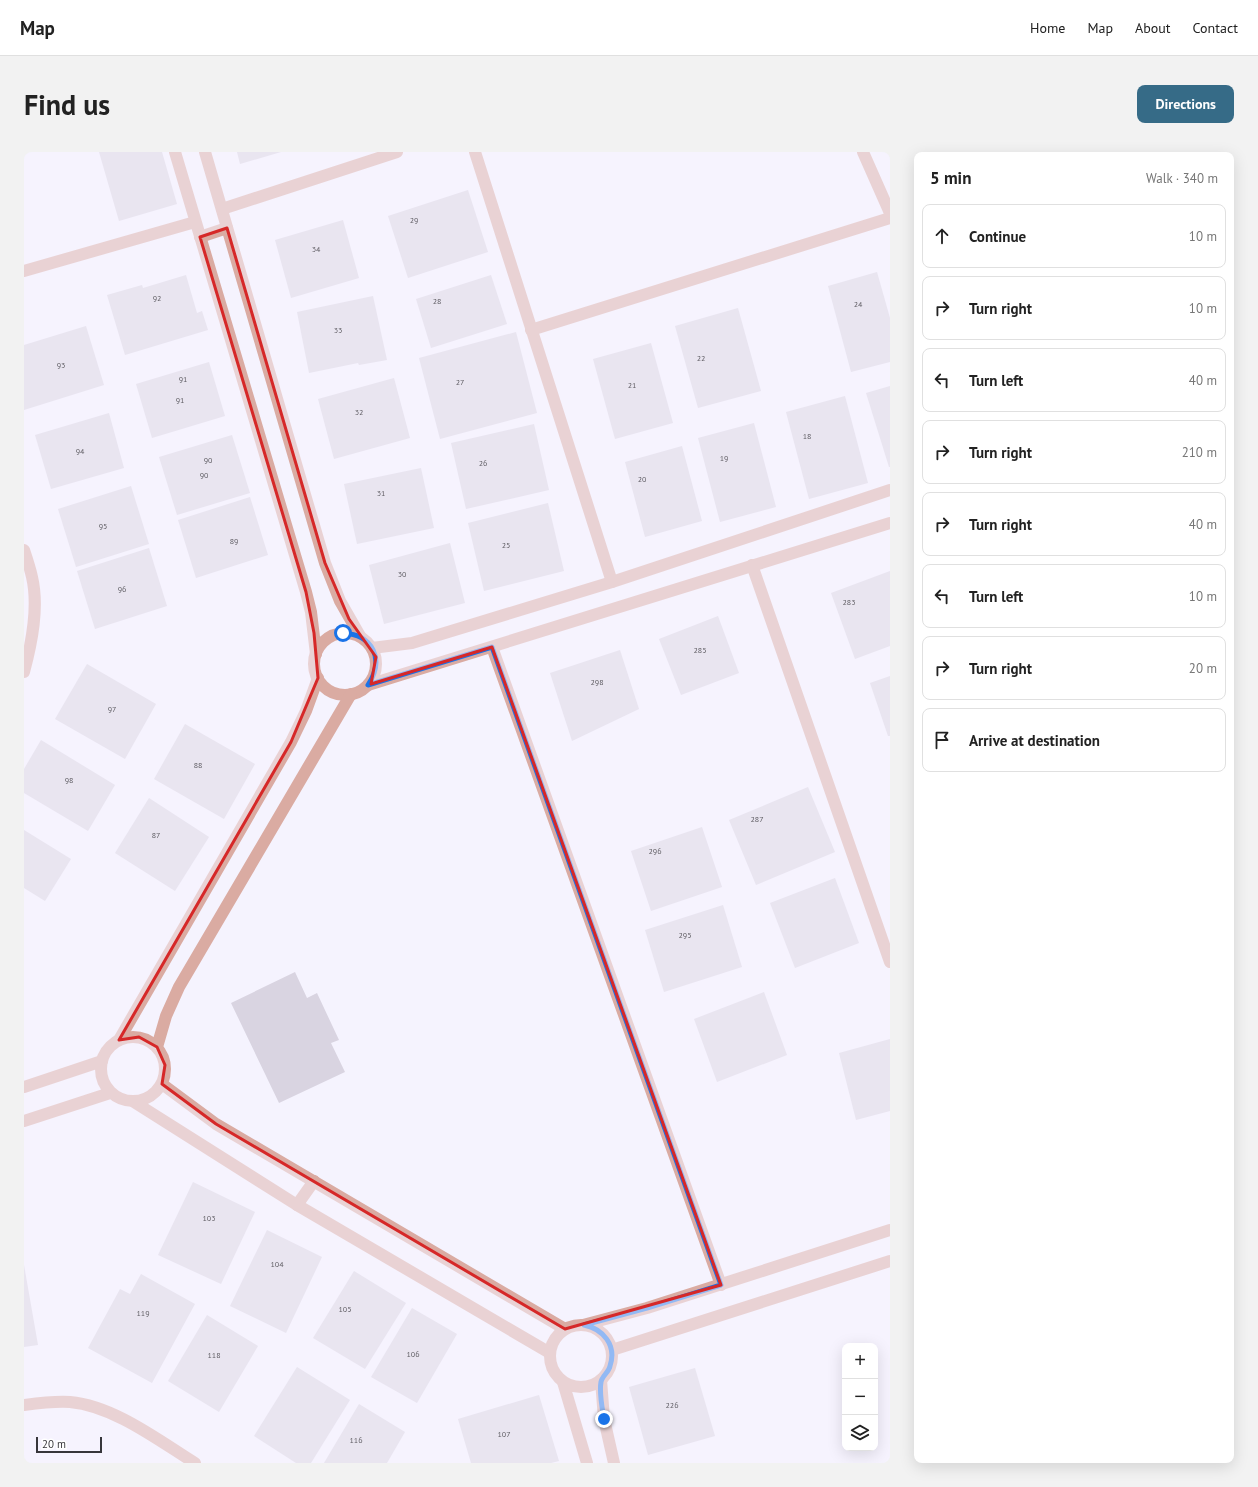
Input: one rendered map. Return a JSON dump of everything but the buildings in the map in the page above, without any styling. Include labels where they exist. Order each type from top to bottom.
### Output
[{"type":"street","points":[[174,152],[306,592],[313,626],[316,654],[315,671],[324,686],[332,692],[351,694],[360,691],[368,685],[890,523]]},
{"type":"street","points":[[205,152],[324,563],[340,601],[360,636]]},
{"type":"street","points":[[222,209],[397,152]]},
{"type":"street","points":[[475,152],[612,582]]},
{"type":"street","points":[[863,152],[890,213]]},
{"type":"street","points":[[532,330],[890,218]]},
{"type":"street","points":[[24,271],[195,222]]},
{"type":"street","points":[[200,237],[227,228]]},
{"type":"street","points":[[372,648],[412,643],[612,582],[890,490]]},
{"type":"street","points":[[24,550],[32,578],[35,612],[31,646],[24,672]]},
{"type":"street","points":[[752,565],[890,962]]},
{"type":"street","points":[[316,654],[326,639],[334,635],[352,633],[360,636],[367,641],[376,657],[376,667],[373,677],[368,685]]},
{"type":"street","points":[[492,647],[721,1285]]},
{"type":"street","points":[[119,1040],[291,742],[306,711],[318,678]]},
{"type":"street","points":[[157,1047],[166,1016],[179,987],[351,694]]},
{"type":"street","points":[[129,1037],[139,1037],[149,1041],[157,1047],[162,1055],[165,1065],[165,1074],[162,1084],[157,1091],[142,1101],[134,1102],[125,1101],[110,1093],[103,1083],[101,1072],[102,1061],[111,1045],[119,1040],[129,1037]]},
{"type":"street","points":[[24,1087],[102,1061]]},
{"type":"street","points":[[162,1084],[216,1124],[566,1329]]},
{"type":"street","points":[[24,1121],[110,1093]]},
{"type":"street","points":[[134,1102],[297,1205],[550,1353]]},
{"type":"street","points":[[297,1205],[314,1181]]},
{"type":"street","points":[[584,1325],[647,1308],[890,1230]]},
{"type":"street","points":[[612,1350],[890,1261]]},
{"type":"street","points":[[576,1325],[584,1325],[591,1326],[605,1336],[612,1350],[610,1367],[601,1380],[586,1387],[570,1386],[563,1382],[552,1369],[550,1361],[551,1345],[561,1332],[576,1325]]},
{"type":"street","points":[[601,1380],[604,1419],[614,1463]]},
{"type":"street","points":[[563,1382],[587,1463]]},
{"type":"street","points":[[24,1405],[48,1402],[69,1402],[89,1405],[127,1421],[195,1463]]},
{"type":"highlighted area","points":[[227,228],[325,563],[349,619],[376,657],[371,684],[492,647],[721,1285],[565,1329],[216,1124],[162,1084],[165,1065],[157,1047],[139,1037],[119,1040],[291,742],[318,678],[314,633],[306,592],[200,237]]},
{"type":"route","points":[[343,633],[352,633],[360,636],[367,641],[372,648],[376,657],[376,667],[373,677],[368,685],[492,647],[721,1285],[647,1308],[584,1325],[591,1326],[599,1330],[609,1342],[612,1350],[610,1367],[601,1380],[601,1400],[604,1419]]}]
